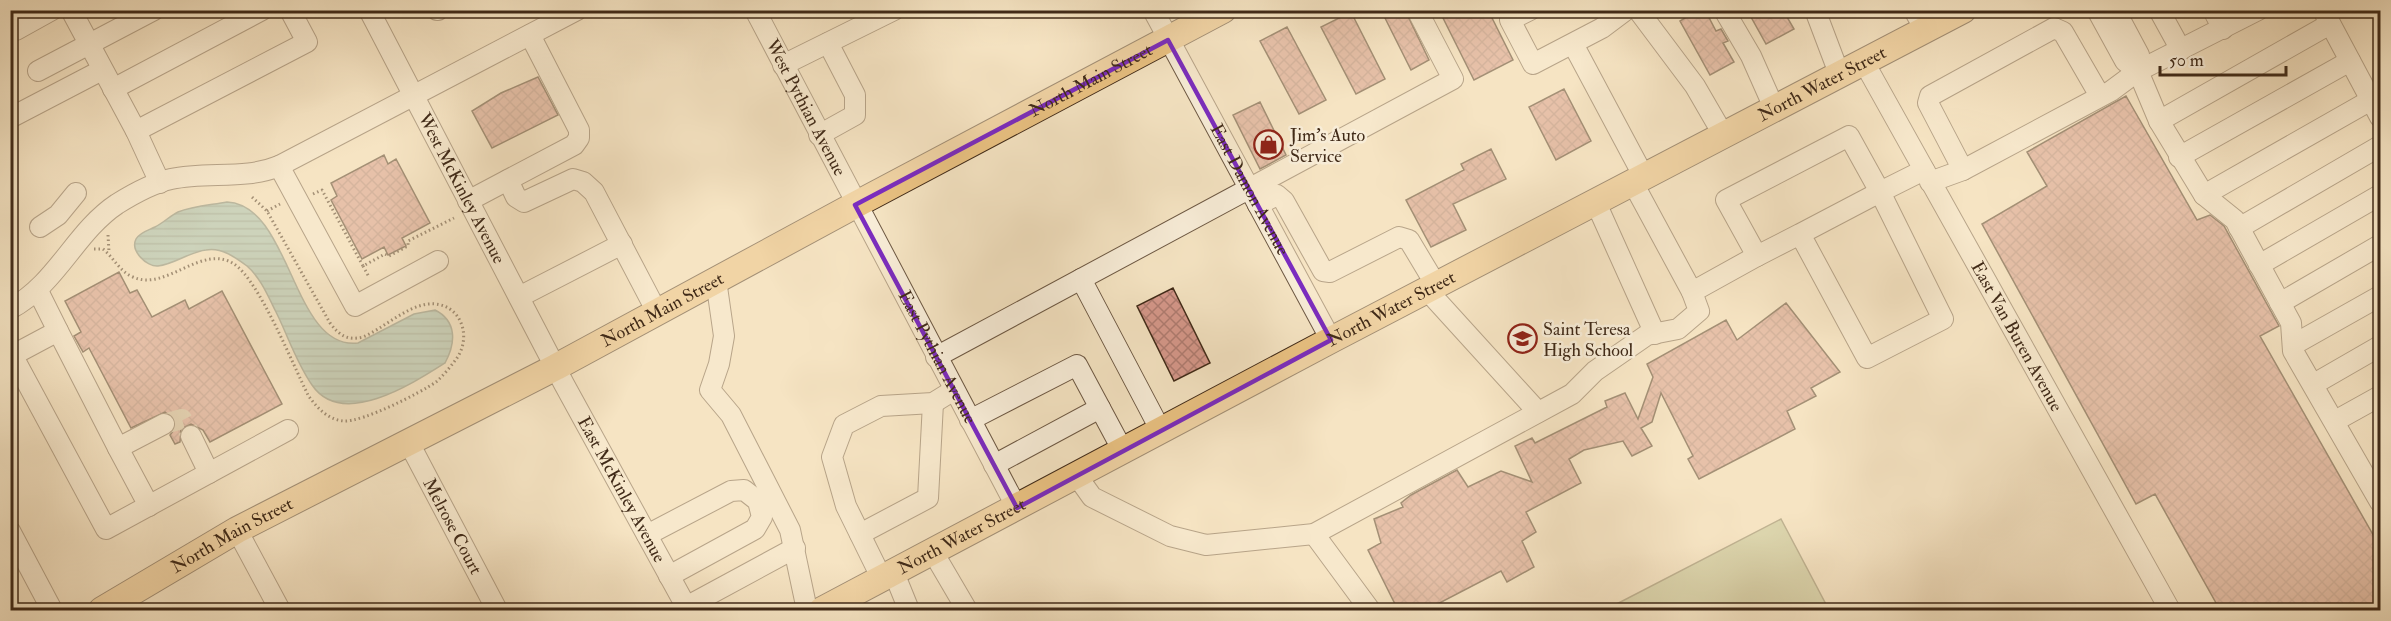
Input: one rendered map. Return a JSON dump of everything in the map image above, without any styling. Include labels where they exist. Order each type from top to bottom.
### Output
[{"type":"main road","name":"North Main Street","points":[[102,610],[237,530],[556,367],[1223,10]]},
{"type":"main road","name":"North Water Street","points":[[822,610],[1331,340],[1840,76],[1864,63],[1920,20],[1963,10]]},
{"type":"street","points":[[16,30],[52,10]]},
{"type":"street","points":[[71,10],[136,131],[160,183]]},
{"type":"street","points":[[38,71],[154,10]]},
{"type":"street","points":[[113,89],[262,10]]},
{"type":"street","points":[[136,131],[307,42],[290,10]]},
{"type":"street","name":"West McKinley Avenue","points":[[369,10],[556,367]]},
{"type":"street","points":[[10,309],[38,291],[107,212],[129,198],[160,183],[186,177],[259,173],[279,166],[577,10]]},
{"type":"street","name":"West Pythian Avenue","points":[[754,10],[855,205]]},
{"type":"street","points":[[783,65],[894,10]]},
{"type":"street","name":"East Damon Avenue","points":[[1153,10],[1331,340]]},
{"type":"street","points":[[936,357],[1081,279],[1253,197],[1452,79],[1417,10]]},
{"type":"street","points":[[1530,10],[1508,15],[1533,64],[1602,28],[1626,10]]},
{"type":"street","points":[[1638,10],[1695,86],[1724,136]]},
{"type":"street","points":[[1724,10],[1750,56],[1774,110]]},
{"type":"street","points":[[1815,10],[1840,76]]},
{"type":"street","points":[[2097,10],[2125,61],[2138,71]]},
{"type":"street","points":[[2115,10],[2139,55],[2138,71],[2159,121],[2179,158],[2204,195],[2235,220],[2291,323],[2294,351],[2380,498]]},
{"type":"street","points":[[2159,10],[2181,50]]},
{"type":"street","points":[[2213,10],[2223,29]]},
{"type":"street","points":[[1692,292],[1880,192],[1927,176],[1963,170],[2100,96],[2138,71],[2258,10]]},
{"type":"street","points":[[2159,121],[2326,17],[2376,108],[2204,195]]},
{"type":"street","points":[[1963,170],[1928,103],[1930,96],[2054,28],[2063,32],[2100,96]]},
{"type":"street","points":[[468,201],[574,145],[579,138],[579,130],[530,35]]},
{"type":"street","points":[[819,135],[855,115],[855,95],[828,43]]},
{"type":"street","points":[[1077,476],[1092,497],[1179,538],[1206,544],[1314,534],[1572,394],[1595,371],[1647,335],[1678,329],[1699,311],[1573,44]]},
{"type":"street","points":[[2179,158],[2350,61]]},
{"type":"street","name":"East Van Buren Avenue","points":[[1864,63],[2170,610]]},
{"type":"street","points":[[10,118],[102,70]]},
{"type":"street","points":[[1757,256],[1726,200],[1850,136],[1943,320],[1867,358],[1800,234]]},
{"type":"street","points":[[2239,228],[2380,146]]},
{"type":"street","points":[[279,166],[355,306],[438,261]]},
{"type":"street","points":[[508,180],[516,196],[524,202],[573,179],[583,182],[594,192],[657,312]]},
{"type":"street","points":[[40,227],[58,215],[76,193]]},
{"type":"street","points":[[1253,197],[1277,195],[1284,201],[1323,271],[1330,272],[1399,237],[1409,240],[1431,288],[1538,412]]},
{"type":"street","points":[[2259,265],[2380,195]]},
{"type":"street","points":[[1596,203],[1655,334]]},
{"type":"street","name":"East Pythian Avenue","points":[[855,205],[1017,508]]},
{"type":"street","points":[[519,297],[622,244]]},
{"type":"street","points":[[2280,303],[2380,245]]},
{"type":"street","points":[[1081,279],[1161,431]]},
{"type":"street","points":[[716,280],[724,336],[719,364],[710,390],[731,415],[765,497],[790,530],[807,610]]},
{"type":"street","points":[[38,291],[149,506]]},
{"type":"street","points":[[2293,345],[2380,296]]},
{"type":"street","points":[[58,331],[12,353],[106,529],[288,430]]},
{"type":"street","points":[[2314,384],[2380,346]]},
{"type":"street","points":[[970,420],[1077,365],[1123,451]]},
{"type":"street","name":"East McKinley Avenue","points":[[556,367],[687,609]]},
{"type":"street","points":[[909,610],[860,534],[846,506],[832,457],[844,424],[881,406],[933,403],[954,390]]},
{"type":"street","points":[[2336,421],[2380,396]]},
{"type":"street","points":[[860,534],[928,498],[933,403]]},
{"type":"street","points":[[994,465],[1100,408]]},
{"type":"street","points":[[118,448],[164,424]]},
{"type":"street","points":[[191,436],[209,473]]},
{"type":"street","name":"Melrose Court","points":[[409,443],[497,610]]},
{"type":"street","points":[[647,535],[731,490],[744,490],[765,497]]},
{"type":"street","points":[[669,576],[755,529],[762,517],[765,497]]},
{"type":"street","points":[[237,530],[280,610]]},
{"type":"street","points":[[10,531],[52,610]]},
{"type":"street","points":[[1314,534],[1370,610]]},
{"type":"street","points":[[687,609],[795,548]]},
{"type":"street","points":[[933,552],[967,610]]},
{"type":"path","points":[[322,190],[372,282]]},
{"type":"path","points":[[107,245],[112,260],[125,272],[144,280],[213,259],[232,262],[252,283],[308,395],[320,410],[334,419],[356,420],[369,416],[436,382],[461,351],[462,323],[456,314],[442,306],[426,304],[363,337],[356,339],[342,336],[330,322],[267,211],[252,197]]},
{"type":"path","points":[[267,211],[284,202]]},
{"type":"path","points":[[363,266],[385,254],[389,256],[401,250],[408,246],[408,241],[454,218]]},
{"type":"path","points":[[87,251],[97,248],[109,254]]},
{"type":"path","points":[[401,250],[404,257]]},
{"type":"highlighted area","points":[[1168,40],[1331,340],[1017,508],[855,205]]},
{"type":"green space","points":[[1781,519],[1829,610],[1605,610]]},
{"type":"shaded area","points":[[227,202],[249,209],[266,226],[305,303],[319,325],[336,339],[358,343],[414,314],[435,310],[451,326],[451,348],[445,363],[396,391],[377,398],[359,403],[341,403],[325,398],[306,376],[267,293],[247,266],[233,256],[212,249],[158,266],[149,264],[137,253],[136,239],[142,233],[178,212]]},
{"type":"building","points":[[1381,10],[1405,10],[1429,60],[1411,70]]},
{"type":"building","points":[[1439,10],[1488,10],[1513,60],[1474,80]]},
{"type":"building","points":[[1698,10],[1705,10],[1716,31],[1721,29],[1728,41],[1723,43],[1734,62],[1710,75],[1680,21]]},
{"type":"building","points":[[1763,10],[1783,10],[1794,29],[1766,44],[1751,17]]},
{"type":"building","points":[[1351,12],[1385,79],[1356,94],[1321,27]]},
{"type":"building","points":[[1287,27],[1326,100],[1299,114],[1260,41]]},
{"type":"building","points":[[538,77],[558,115],[492,148],[472,111],[501,93]]},
{"type":"building","points":[[1564,89],[1591,141],[1556,160],[1529,107]]},
{"type":"building","points":[[2126,96],[2197,220],[2210,215],[2224,226],[2279,326],[2260,336],[2380,547],[2380,610],[2220,610],[2155,494],[2136,504],[1982,224],[2047,186],[2027,152]]},
{"type":"building","points":[[1260,102],[1286,155],[1260,169],[1233,115]]},
{"type":"building","points":[[1491,149],[1506,179],[1453,204],[1466,230],[1431,247],[1406,200],[1464,170],[1461,164]]},
{"type":"building","points":[[384,155],[388,164],[396,159],[430,223],[402,238],[406,246],[388,255],[384,247],[362,259],[331,200],[337,196],[331,183]]},
{"type":"building","points":[[119,272],[130,293],[137,290],[152,317],[185,300],[189,309],[222,291],[282,404],[210,442],[203,430],[191,424],[181,429],[180,442],[175,444],[170,435],[174,430],[175,419],[165,412],[131,428],[89,348],[83,352],[74,336],[81,332],[65,301]]},
{"type":"building","points":[[1173,288],[1210,363],[1174,381],[1137,306]]},
{"type":"building","points":[[1786,303],[1840,372],[1811,388],[1816,396],[1787,411],[1795,429],[1699,479],[1688,459],[1693,456],[1661,393],[1652,422],[1641,428],[1652,446],[1632,456],[1623,441],[1584,450],[1569,459],[1581,483],[1526,512],[1536,532],[1522,541],[1534,567],[1507,582],[1501,571],[1426,610],[1398,610],[1368,550],[1381,543],[1374,519],[1403,507],[1401,503],[1411,495],[1457,470],[1468,487],[1501,471],[1532,482],[1515,446],[1532,438],[1535,443],[1607,407],[1605,401],[1625,393],[1638,419],[1653,377],[1647,364],[1726,320],[1737,340]]},
{"type":"tunnel","points":[[164,424],[182,419],[191,436]]},
{"type":"place","name":"Jim's Auto Service","points":[[1269,145]]},
{"type":"place","name":"Saint Teresa High School","points":[[1522,339]]}]
